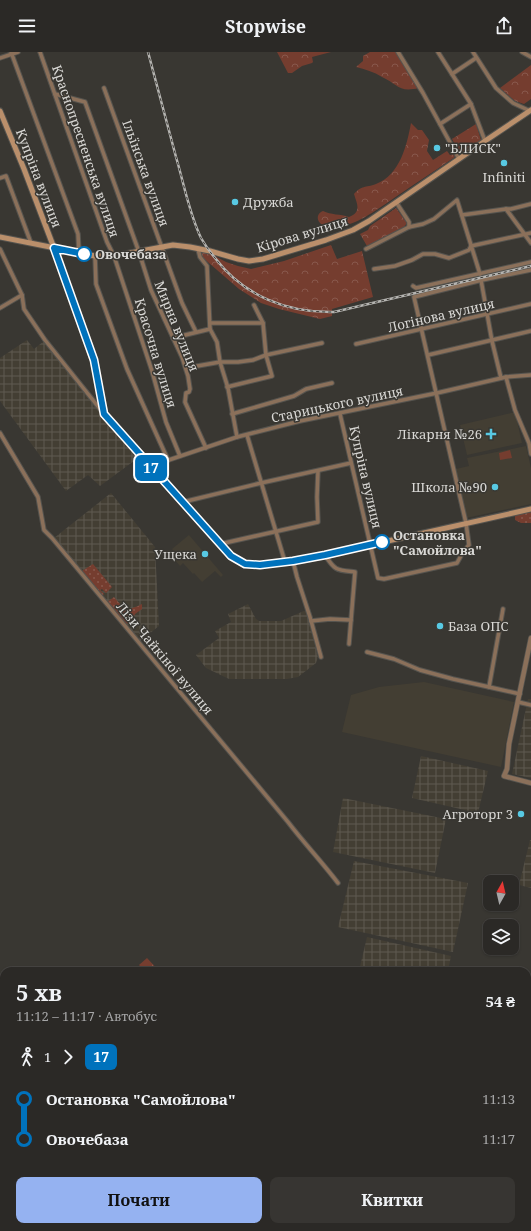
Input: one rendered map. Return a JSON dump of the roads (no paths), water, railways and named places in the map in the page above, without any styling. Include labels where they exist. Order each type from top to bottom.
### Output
[{"type":"main road","name":"Купріна вулиця","points":[[0,110],[54,248],[94,360],[104,414],[231,556],[245,564],[260,565],[293,561],[531,509]]},
{"type":"main road","name":"Кірова вулиця","points":[[0,237],[95,256],[114,256],[173,245],[198,249],[238,259],[263,259],[326,240],[353,230],[369,221],[530,111]]},
{"type":"street","points":[[0,58],[18,52]]},
{"type":"street","name":"Краснопресненська вулиця","points":[[40,52],[107,242],[114,256]]},
{"type":"street","points":[[398,52],[424,93],[459,159]]},
{"type":"street","points":[[438,52],[471,104],[485,141]]},
{"type":"street","points":[[473,52],[496,88],[513,103],[530,111]]},
{"type":"street","points":[[522,52],[531,57]]},
{"type":"street","points":[[12,53],[78,234],[79,253]]},
{"type":"street","points":[[452,74],[476,58]]},
{"type":"street","name":"Ільїнська вулиця","points":[[104,88],[163,247],[182,303],[196,332]]},
{"type":"street","name":"Мирна вулиця","points":[[55,94],[85,102],[139,252],[151,290],[186,368],[190,389],[189,392],[186,393],[186,402],[206,448]]},
{"type":"street","points":[[440,124],[471,104]]},
{"type":"street","points":[[0,178],[6,176],[31,243]]},
{"type":"street","points":[[366,249],[409,227],[423,224],[434,219],[457,200],[480,274]]},
{"type":"street","points":[[396,202],[409,222],[409,227]]},
{"type":"street","points":[[462,215],[511,209],[531,204]]},
{"type":"street","points":[[506,209],[531,243]]},
{"type":"street","points":[[374,270],[395,266],[423,254],[435,254],[449,258],[469,250],[471,246],[531,233]]},
{"type":"street","name":"Купріна вулиця","points":[[0,249],[22,295],[24,309],[46,340],[104,414]]},
{"type":"street","points":[[198,249],[200,257],[208,266],[210,329],[217,342],[237,438]]},
{"type":"street","points":[[95,256],[96,284],[98,292],[127,369],[168,460]]},
{"type":"street","name":"Красочна вулиця","points":[[114,256],[152,370],[166,422],[180,456]]},
{"type":"street","points":[[413,286],[416,288],[531,262]]},
{"type":"street","points":[[466,523],[414,297],[481,280],[531,270]]},
{"type":"street","points":[[481,280],[486,314],[501,378]]},
{"type":"street","points":[[0,308],[22,295]]},
{"type":"street","name":"Логінова вулиця","points":[[356,344],[531,304]]},
{"type":"street","points":[[227,387],[272,376],[266,355],[263,323],[254,305]]},
{"type":"street","points":[[210,324],[263,323]]},
{"type":"street","points":[[173,338],[210,329]]},
{"type":"street","points":[[428,356],[531,331]]},
{"type":"street","name":"Красочна вулиця","points":[[186,368],[220,362],[253,360],[266,355],[322,343]]},
{"type":"street","name":"Старицького вулиця","points":[[150,466],[247,435],[300,422],[501,378],[531,375]]},
{"type":"street","points":[[506,377],[515,410],[529,443],[531,454]]},
{"type":"street","points":[[232,414],[294,396],[306,388],[332,383]]},
{"type":"street","name":"Купріна вулиця","points":[[340,414],[378,578],[384,580],[456,563],[469,545],[466,523]]},
{"type":"street","name":"Лізи Чайкіної вулиця","points":[[0,433],[38,497],[44,530],[252,778],[289,825],[319,858],[338,883]]},
{"type":"street","points":[[247,435],[285,562]]},
{"type":"street","points":[[183,502],[351,463]]},
{"type":"street","points":[[220,544],[318,522],[318,471]]},
{"type":"street","points":[[325,555],[332,566],[337,570],[355,572],[349,644]]},
{"type":"street","points":[[293,561],[322,657]]},
{"type":"street","points":[[489,686],[503,609]]},
{"type":"street","points":[[311,621],[330,619],[351,620]]},
{"type":"street","points":[[531,638],[509,744],[507,769],[504,776],[531,783]]},
{"type":"street","points":[[367,652],[394,659],[420,670],[520,694]]},
{"type":"street","points":[[518,702],[531,704]]},
{"type":"railway","points":[[148,52],[187,198],[193,219],[201,238],[215,258],[227,271],[239,283],[253,292],[268,300],[283,305],[317,312],[334,312],[531,266]]},
{"type":"place","name":"\"БЛИСК\"","points":[[437,148]]},
{"type":"place","name":"Infiniti","points":[[504,163]]},
{"type":"place","name":"Дружба","points":[[235,202]]},
{"type":"place","name":"Овочебаза","points":[[84,254]]},
{"type":"place","name":"Лікарня №26","points":[[491,434]]},
{"type":"place","name":"Школа №90","points":[[495,487]]},
{"type":"place","name":"Остановка \"Самойлова\"","points":[[382,542]]},
{"type":"place","name":"Ущека","points":[[205,554]]},
{"type":"place","name":"База ОПС","points":[[440,626]]},
{"type":"place","name":"Агроторг 3","points":[[521,814]]}]
